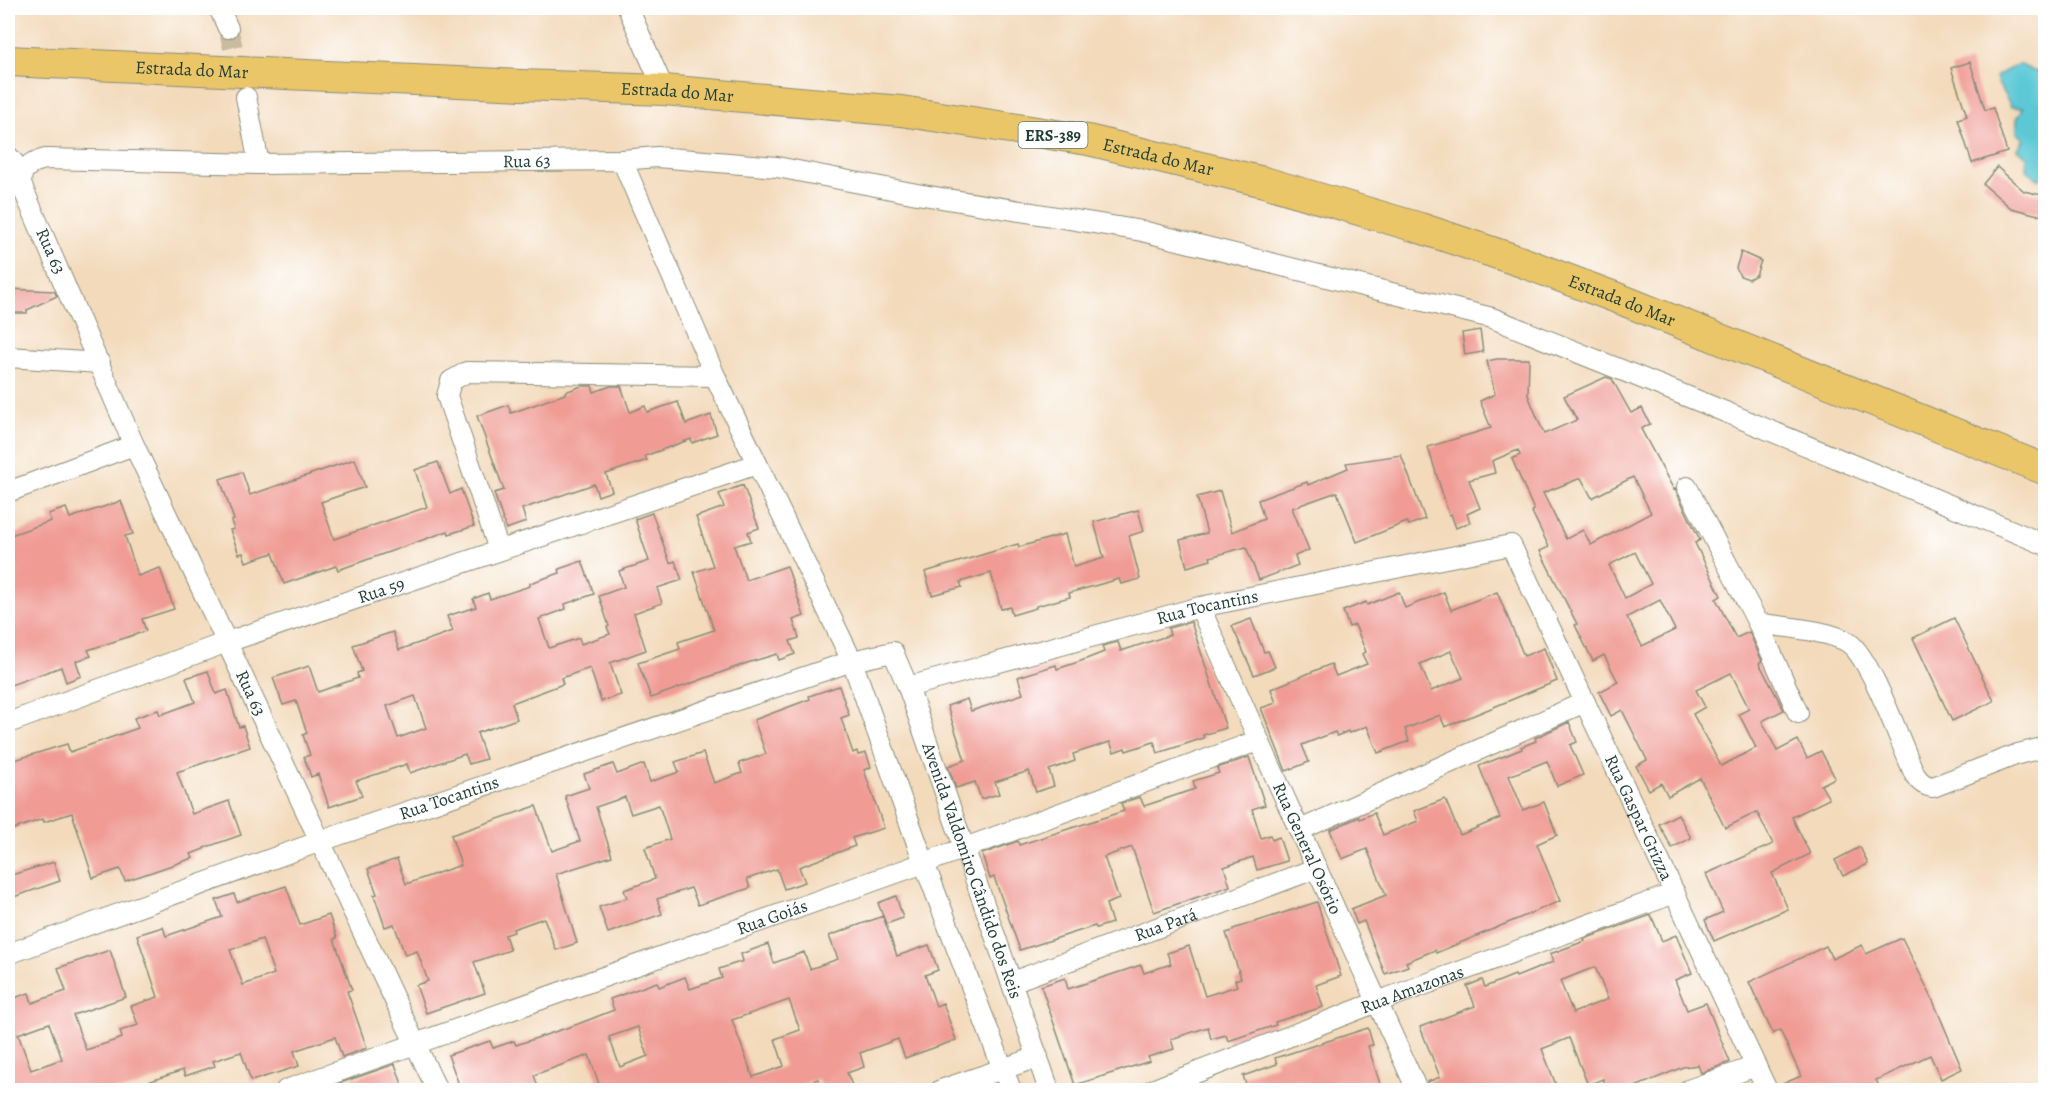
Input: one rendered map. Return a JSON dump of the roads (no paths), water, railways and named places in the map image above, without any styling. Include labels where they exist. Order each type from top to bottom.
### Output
[{"type":"main road","name":"Estrada do Mar","points":[[8,61],[664,90],[924,114],[1089,140],[1264,182],[1420,228],[1520,261],[2046,470]]},
{"type":"main road","points":[[1936,428],[1995,464],[2046,486]]},
{"type":"street","points":[[219,8],[228,28]]},
{"type":"street","points":[[628,8],[664,90]]},
{"type":"street","points":[[246,97],[259,164]]},
{"type":"street","points":[[8,156],[22,171]]},
{"type":"street","name":"Rua 63","points":[[437,1090],[134,445],[21,184],[22,171],[32,163],[45,159],[259,164],[622,160],[657,157],[777,166],[917,194],[1142,231],[1492,318],[1696,399],[2046,545]]},
{"type":"street","points":[[499,550],[447,396],[451,381],[467,372],[715,376],[622,160]]},
{"type":"street","points":[[8,357],[99,363]]},
{"type":"street","name":"Avenida Valdomiro Cândido dos Reis","points":[[715,376],[852,661],[924,864],[1011,1090]]},
{"type":"street","points":[[8,492],[134,445]]},
{"type":"street","name":"Rua 59","points":[[8,723],[227,642],[758,464]]},
{"type":"street","points":[[1688,487],[1758,623],[1798,713]]},
{"type":"street","name":"Rua Tocantins","points":[[908,687],[1200,607],[1511,545]]},
{"type":"street","name":"Rua Gaspar Grizza","points":[[1511,545],[1767,1090]]},
{"type":"street","name":"Rua General Osório","points":[[1200,607],[1257,741],[1300,830],[1417,1090]]},
{"type":"street","points":[[1758,623],[1819,632],[1849,643],[1862,659],[1873,679],[1915,775],[1927,786],[1934,787],[2018,754],[2046,747]]},
{"type":"street","name":"Avenida Valdomiro Cândido dos Reis","points":[[893,652],[908,687],[1049,1090]]},
{"type":"street","name":"Rua Tocantins","points":[[8,954],[321,841],[852,661],[893,652]]},
{"type":"street","points":[[1300,830],[1585,702]]},
{"type":"street","name":"Rua Goiás","points":[[286,1090],[924,864],[1257,741]]},
{"type":"street","name":"Rua Pará","points":[[1012,982],[1317,868]]},
{"type":"street","name":"Rua Amazonas","points":[[1152,1090],[1377,1002],[1675,893]]},
{"type":"street","points":[[941,1090],[1038,1057]]},
{"type":"street","points":[[1688,1090],[1756,1066]]},
{"type":"water","points":[[2043,62],[2046,63],[2046,179],[2038,179],[2026,170],[2027,157],[2018,149],[2024,139],[2017,132],[2017,119],[2023,108],[2011,107],[1996,76],[2019,64],[2033,71],[2039,70]]},
{"type":"tunnel","points":[[228,28],[242,83]]}]
